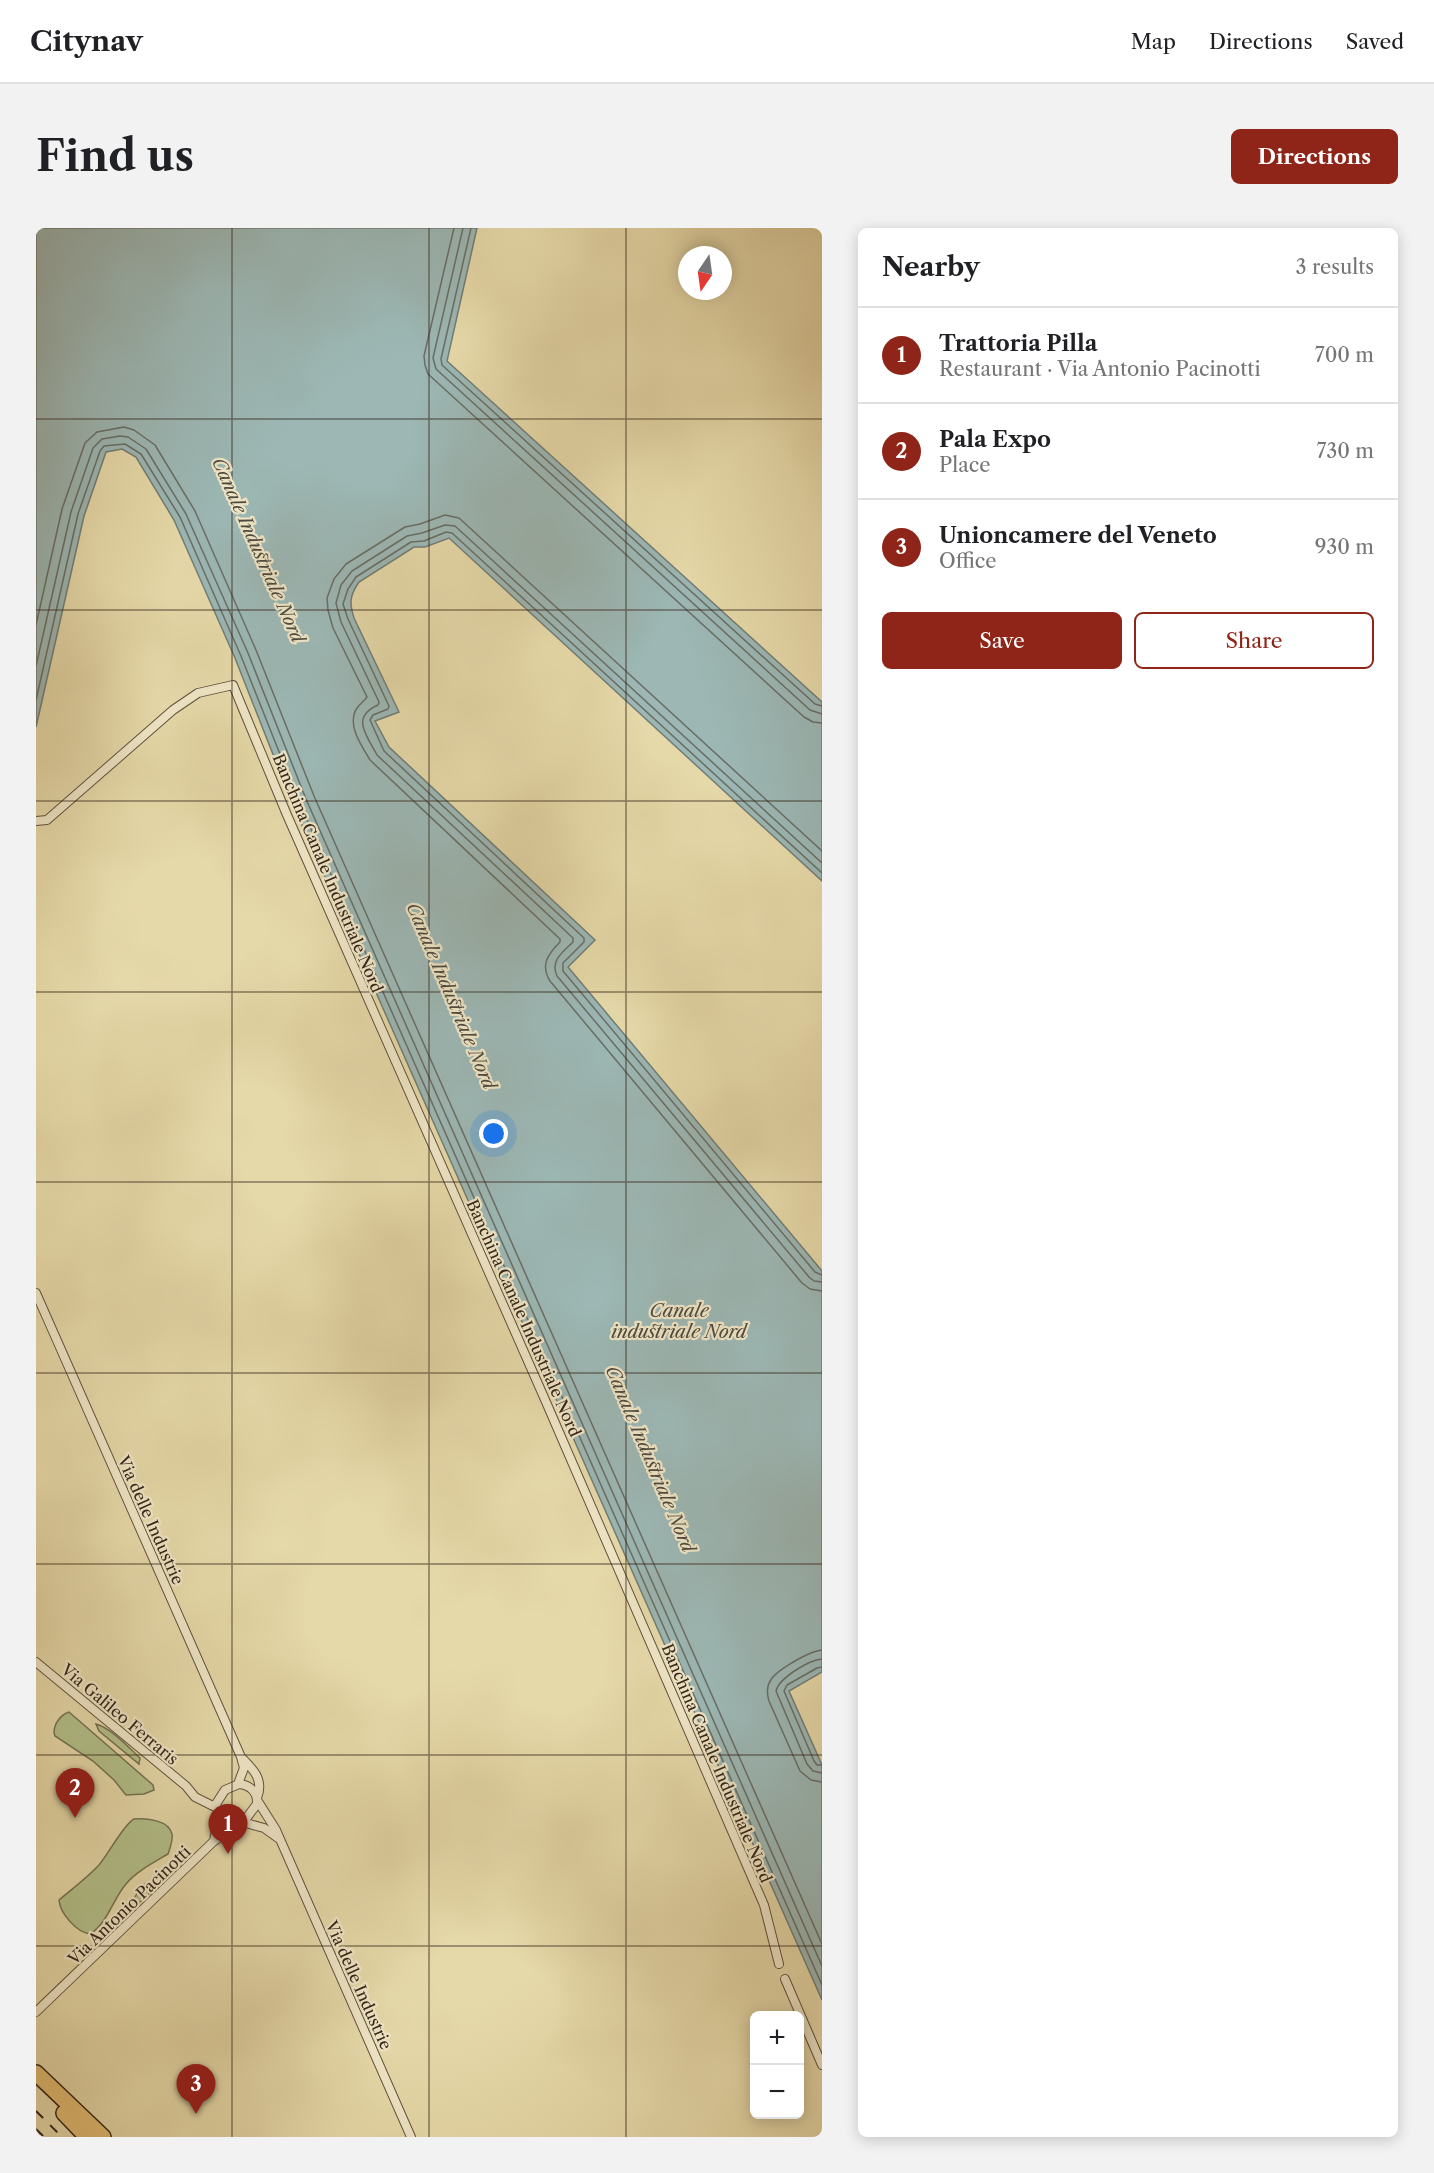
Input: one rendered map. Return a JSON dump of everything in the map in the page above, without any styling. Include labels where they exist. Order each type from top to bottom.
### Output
[{"type":"highway","points":[[36,2073],[103,2137]]},
{"type":"highway","points":[[36,2086],[87,2137]]},
{"type":"street","name":"Banchina Canale Industriale Nord","points":[[37,819],[46,820],[181,704],[198,693],[233,685],[287,815],[551,1413],[759,1894],[779,1964]]},
{"type":"street","name":"Via delle Industrie","points":[[36,1293],[241,1757],[259,1779],[261,1785],[257,1799],[273,1823],[411,2137]]},
{"type":"street","name":"Via Galileo Ferraris","points":[[36,1662],[186,1786],[208,1798],[220,1795]]},
{"type":"street","points":[[238,1784],[243,1768],[241,1757]]},
{"type":"street","points":[[239,1823],[254,1810],[257,1799],[249,1786],[238,1784],[230,1786],[220,1795],[218,1811],[226,1822],[270,1831],[282,1844]]},
{"type":"street","name":"Via Galileo Ferraris","points":[[186,1786],[195,1797],[218,1811]]},
{"type":"street","name":"Via Antonio Pacinotti","points":[[213,1842],[218,1811]]},
{"type":"street","name":"Via Antonio Pacinotti","points":[[36,2012],[213,1842],[239,1823]]},
{"type":"street","points":[[785,1979],[822,2065]]},
{"type":"green space","points":[[69,1712],[153,1785],[154,1790],[144,1794],[126,1795],[114,1780],[93,1761],[55,1736],[56,1723]]},
{"type":"green space","points":[[96,1724],[108,1729],[125,1743],[140,1758],[139,1764],[99,1731]]},
{"type":"green space","points":[[134,1819],[162,1823],[170,1829],[172,1837],[168,1854],[130,1879],[96,1930],[90,1934],[79,1930],[62,1911],[59,1900],[99,1865],[121,1833]]},
{"type":"green space","points":[[149,1882],[154,1885],[147,1897],[128,1910],[141,1886]]},
{"type":"water","points":[[36,228],[477,228],[447,361],[822,702],[822,881],[449,538],[425,547],[414,547],[359,582],[352,595],[351,608],[354,618],[399,712],[375,721],[389,747],[595,940],[568,967],[822,1271],[822,1672],[789,1691],[822,1765],[822,2000],[293,805],[235,658],[174,520],[136,457],[122,449],[106,452],[84,516],[36,727]]},
{"type":"railway","points":[[36,2111],[62,2137]]},
{"type":"railway","points":[[36,2129],[44,2137]]},
{"type":"place","name":"Pala Expo","points":[[75,1818]]},
{"type":"place","name":"Trattoria Pilla","points":[[228,1854]]},
{"type":"place","name":"Unioncamere del Veneto","points":[[196,2114]]},
{"type":"water label","name":"Canale Industriale Nord","points":[[258,550]]},
{"type":"water label","name":"Canale Industriale Nord","points":[[451,996]]},
{"type":"water label","name":"Canale industriale Nord","points":[[679,1321]]},
{"type":"water label","name":"Canale Industriale Nord","points":[[650,1459]]}]
